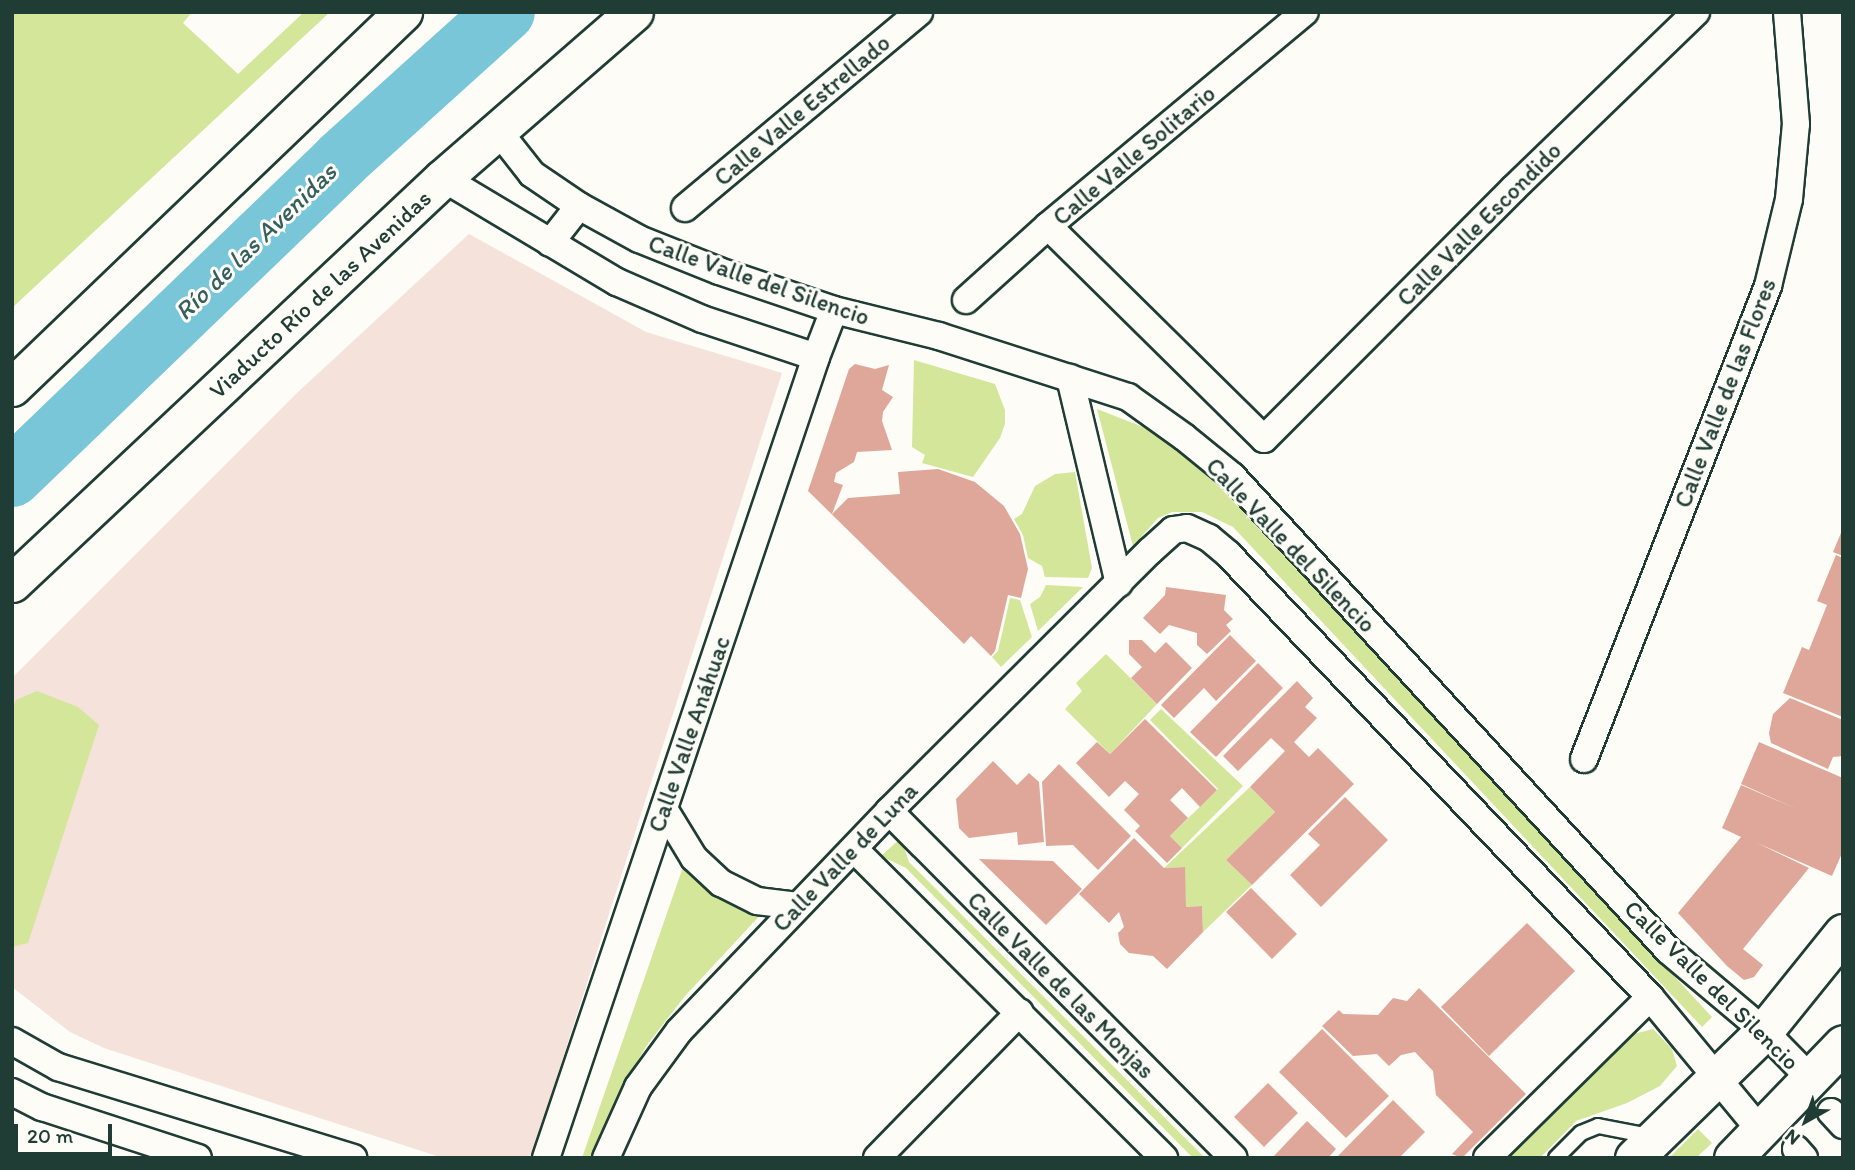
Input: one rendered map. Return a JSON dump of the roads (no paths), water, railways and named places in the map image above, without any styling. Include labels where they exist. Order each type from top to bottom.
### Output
[{"type":"main road","points":[[12,387],[403,12]]},
{"type":"main road","name":"Viaducto Río de las Avenidas","points":[[12,583],[443,178],[634,12]]},
{"type":"main road","points":[[1644,1147],[1764,1031],[1843,933]]},
{"type":"main road","points":[[1732,1158],[1843,1044]]},
{"type":"street","name":"Calle Valle Estrellado","points":[[685,208],[919,12]]},
{"type":"street","name":"Calle Valle Solitario","points":[[966,300],[1048,226],[1306,12]]},
{"type":"street","name":"Calle Valle Escondido","points":[[1048,226],[1264,439],[1514,188],[1696,12]]},
{"type":"street","name":"Calle Valle de las Flores","points":[[1584,759],[1768,286],[1789,200],[1796,124],[1787,12]]},
{"type":"street","name":"Calle Valle del Silencio","points":[[499,132],[532,174],[579,206],[639,239],[719,271],[834,310],[939,336],[1128,397],[1184,437],[1232,476],[1669,951],[1764,1031],[1811,1079]]},
{"type":"street","name":"Calle Valle del Silencio","points":[[443,178],[617,282],[702,319],[816,357]]},
{"type":"street","points":[[550,243],[579,206]]},
{"type":"street","name":"Calle Valle Anáhuac","points":[[546,1158],[834,310]]},
{"type":"street","points":[[1070,378],[1119,583]]},
{"type":"street","name":"Calle Valle del Silencio","points":[[1119,583],[1172,530],[1187,528],[1209,538],[1228,554],[1650,997],[1760,1130]]},
{"type":"street","name":"Calle Valle de Luna","points":[[606,1158],[638,1087],[679,1031],[889,811],[1119,583]]},
{"type":"street","points":[[664,809],[694,858],[721,883],[757,901],[796,906]]},
{"type":"street","name":"Calle Valle de las Monjas","points":[[889,811],[1233,1158]]},
{"type":"street","name":"Calle Valle de las Monjas","points":[[854,849],[1164,1158]]},
{"type":"street","points":[[1487,1158],[1650,997]]},
{"type":"street","points":[[877,1158],[1020,1012]]},
{"type":"street","points":[[12,1041],[58,1067],[353,1158]]},
{"type":"street","points":[[12,1092],[42,1107],[198,1158]]},
{"type":"lane","points":[[1556,1158],[1581,1133],[1598,1126],[1644,1147]]},
{"type":"waterway","name":"Río de las Avenidas","points":[[12,477],[341,160],[505,12]]}]
